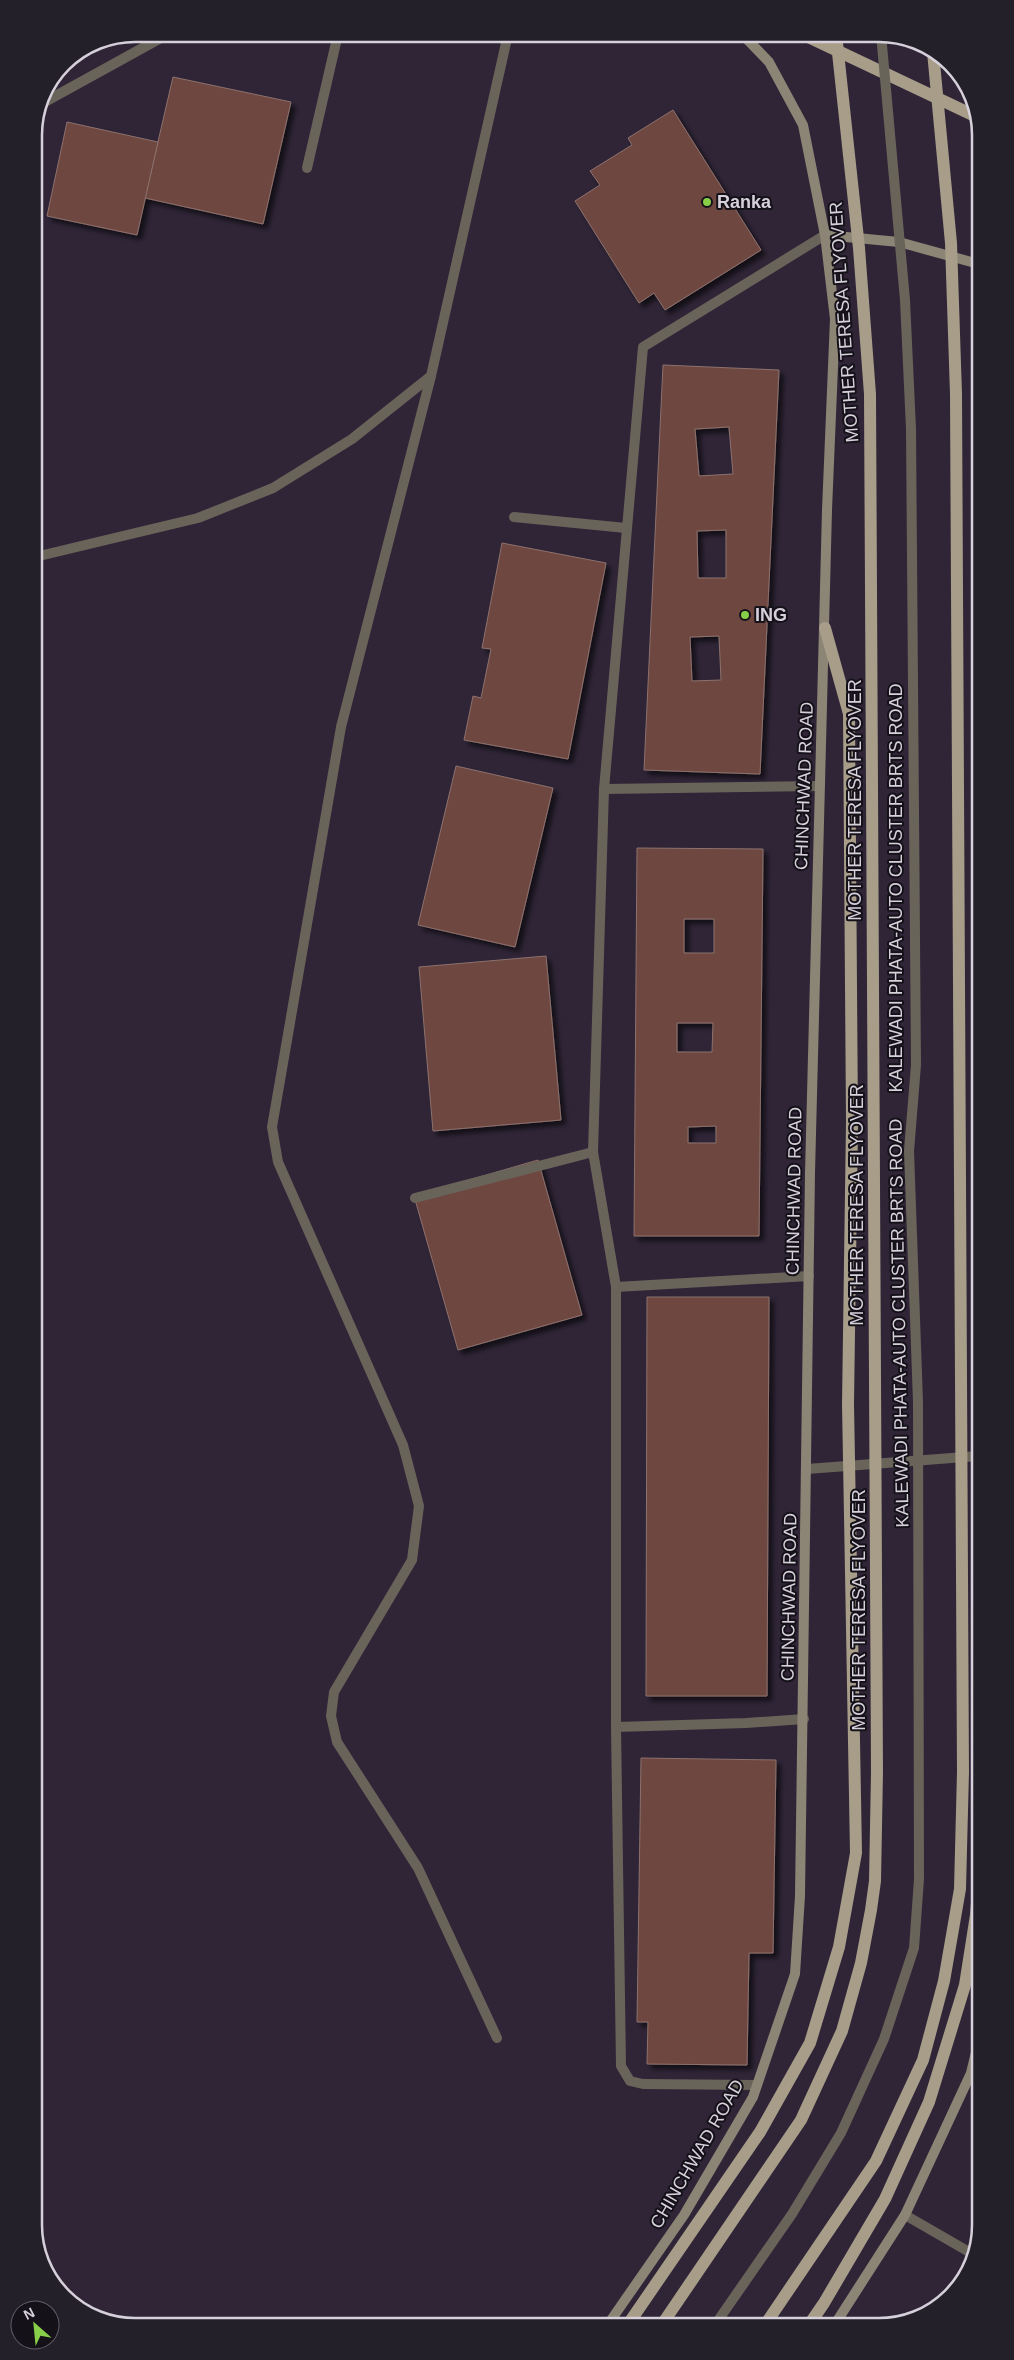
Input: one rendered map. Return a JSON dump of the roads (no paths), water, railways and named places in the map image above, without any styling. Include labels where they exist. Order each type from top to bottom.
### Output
[{"type":"main road","points":[[821,43],[969,113]]},
{"type":"main road","name":"MOTHER TERESA FLYOVER","points":[[667,2318],[802,2120],[842,2031],[860,1964],[875,1880],[877,1762],[870,394],[859,248],[837,43]]},
{"type":"main road","points":[[770,2318],[876,2161],[923,2060],[944,1982],[953,1920],[960,1889],[963,1772],[956,394],[951,243],[934,61]]},
{"type":"main road","points":[[633,2318],[760,2132],[810,2043],[839,1947],[856,1853],[848,1404],[852,1122],[849,714],[825,628]]},
{"type":"main road","points":[[814,2318],[885,2199],[929,2102],[964,1985],[972,1938]]},
{"type":"street","points":[[50,99],[153,42]]},
{"type":"street","points":[[307,168],[336,42]]},
{"type":"street","points":[[497,2038],[418,1868],[337,1742],[331,1716],[334,1692],[412,1560],[419,1506],[403,1445],[278,1162],[272,1127],[341,727],[431,376],[506,42]]},
{"type":"street","name":"CHINCHWAD ROAD","points":[[613,2318],[684,2215],[753,2097],[795,1974],[800,1896],[809,1276],[820,786],[835,320],[824,235],[803,125],[769,62],[751,43]]},
{"type":"street","name":"KALEWADI PHATA-AUTO CLUSTER BRTS ROAD","points":[[721,2318],[792,2214],[841,2133],[884,2039],[914,1948],[918,1889],[918,1402],[909,1151],[916,1065],[911,429],[905,300],[882,43]]},
{"type":"street","points":[[757,2085],[643,2084],[630,2081],[621,2066],[616,1726],[616,1288],[593,1152],[604,789],[643,347],[824,235],[899,242],[972,262]]},
{"type":"street","points":[[43,556],[198,518],[273,488],[352,439],[431,376]]},
{"type":"street","points":[[514,517],[626,528]]},
{"type":"street","points":[[604,789],[820,786]]},
{"type":"street","points":[[415,1198],[593,1152]]},
{"type":"street","points":[[616,1288],[809,1276]]},
{"type":"street","points":[[807,1469],[972,1456]]},
{"type":"street","points":[[616,1726],[746,1723],[804,1718]]},
{"type":"street","points":[[839,2318],[905,2215],[972,2073]]},
{"type":"street","points":[[905,2215],[968,2251]]},
{"type":"place","name":"Ranka","points":[[707,202]]},
{"type":"place","name":"ING","points":[[745,615]]}]
